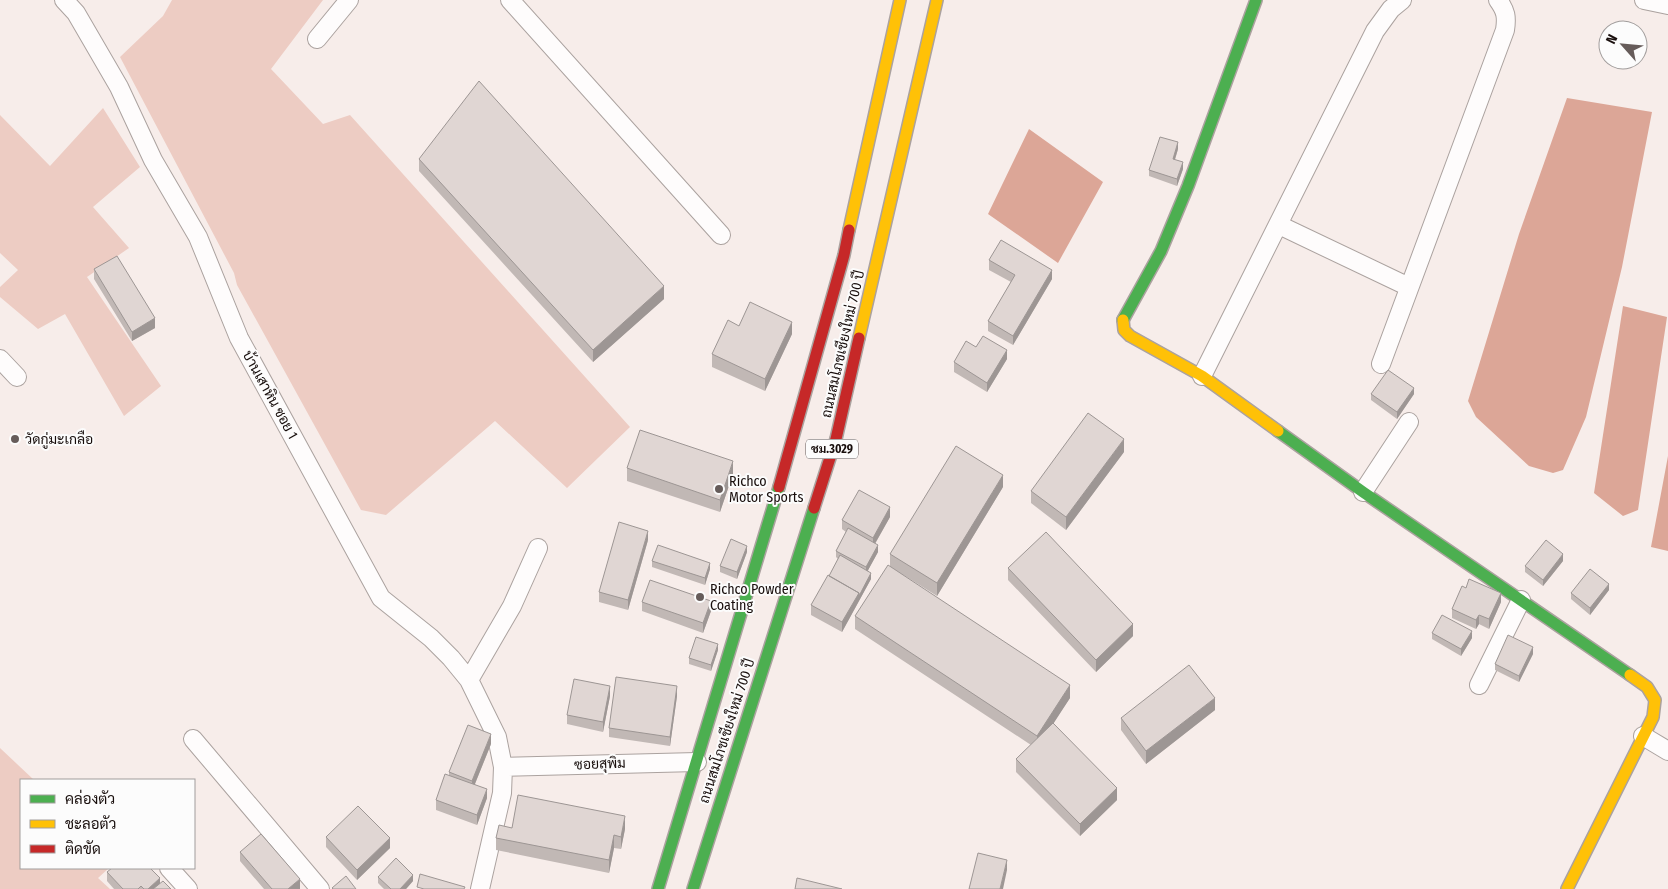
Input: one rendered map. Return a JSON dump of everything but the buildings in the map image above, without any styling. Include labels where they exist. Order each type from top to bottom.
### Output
[{"type":"main road","name":"ถนนสมโภชเชียงใหม่ 700 ปี","points":[[658,889],[793,442],[844,255],[900,0]]},
{"type":"main road","name":"ถนนสมโภชเชียงใหม่ 700 ปี","points":[[693,889],[836,439],[937,0]]},
{"type":"main road","points":[[1256,0],[1188,186],[1161,251],[1123,319],[1124,330],[1130,336],[1202,376],[1363,492],[1647,687],[1655,700],[1652,717],[1567,889]]},
{"type":"street","name":"บ้านเสาหิน ซอย 1","points":[[64,0],[76,13],[119,87],[153,160],[198,236],[239,338],[381,598],[431,638],[451,658],[469,680],[497,737],[503,767],[502,793],[480,889]]},
{"type":"street","points":[[317,38],[349,0]]},
{"type":"street","points":[[510,0],[721,235]]},
{"type":"street","points":[[1202,376],[1375,31],[1390,9],[1402,0]]},
{"type":"street","points":[[1381,364],[1505,30],[1506,10],[1498,0]]},
{"type":"street","points":[[1644,0],[1668,5]]},
{"type":"street","points":[[1278,225],[1409,287]]},
{"type":"street","points":[[0,359],[16,377]]},
{"type":"street","points":[[1363,492],[1409,422]]},
{"type":"street","points":[[469,680],[512,606],[538,548]]},
{"type":"street","points":[[1479,685],[1521,600]]},
{"type":"street","points":[[1643,736],[1668,751]]},
{"type":"street","points":[[193,739],[320,889]]},
{"type":"street","name":"ซอยสุพิม","points":[[503,767],[697,762]]},
{"type":"street","points":[[170,869],[188,889]]},
{"type":"shaded area","points":[[172,0],[323,0],[271,69],[323,124],[350,115],[630,427],[567,488],[495,421],[386,515],[361,510],[237,285],[234,273],[120,57],[163,16]]},
{"type":"shaded area","points":[[1567,98],[1652,112],[1622,267],[1586,417],[1563,470],[1553,473],[1529,466],[1476,417],[1468,401],[1519,234]]},
{"type":"shaded area","points":[[103,108],[140,167],[93,207],[129,248],[87,277],[161,386],[124,416],[65,314],[38,329],[0,297],[0,287],[18,270],[0,253],[0,115],[50,166]]},
{"type":"shaded area","points":[[1029,129],[1103,182],[1058,263],[988,214]]},
{"type":"shaded area","points":[[1623,306],[1667,317],[1638,510],[1623,516],[1594,493]]},
{"type":"shaded area","points":[[1668,456],[1668,551],[1651,547]]},
{"type":"shaded area","points":[[0,748],[33,779],[20,779],[20,869],[108,869],[98,878],[110,889],[0,889]]},
{"type":"traffic: fast","points":[[1123,320],[1161,251],[1188,186],[1256,0]]},
{"type":"traffic: fast","points":[[1278,431],[1363,492],[1630,675]]},
{"type":"traffic: fast","points":[[658,889],[779,487]]},
{"type":"traffic: fast","points":[[693,889],[814,508]]},
{"type":"traffic: slow","points":[[849,230],[900,0]]},
{"type":"traffic: slow","points":[[859,338],[937,0]]},
{"type":"traffic: slow","points":[[1123,320],[1124,330],[1130,336],[1202,376],[1278,431]]},
{"type":"traffic: slow","points":[[1567,889],[1653,717],[1655,700],[1647,687],[1630,675]]},
{"type":"traffic: jam","points":[[779,487],[844,255],[849,230]]},
{"type":"traffic: jam","points":[[814,508],[836,439],[859,338]]},
{"type":"place","name":"วัดกู่มะเกลือ","points":[[15,439]]},
{"type":"place","name":"Richco Motor Sports","points":[[719,489]]},
{"type":"place","name":"Richco Powder Coating","points":[[700,597]]}]
